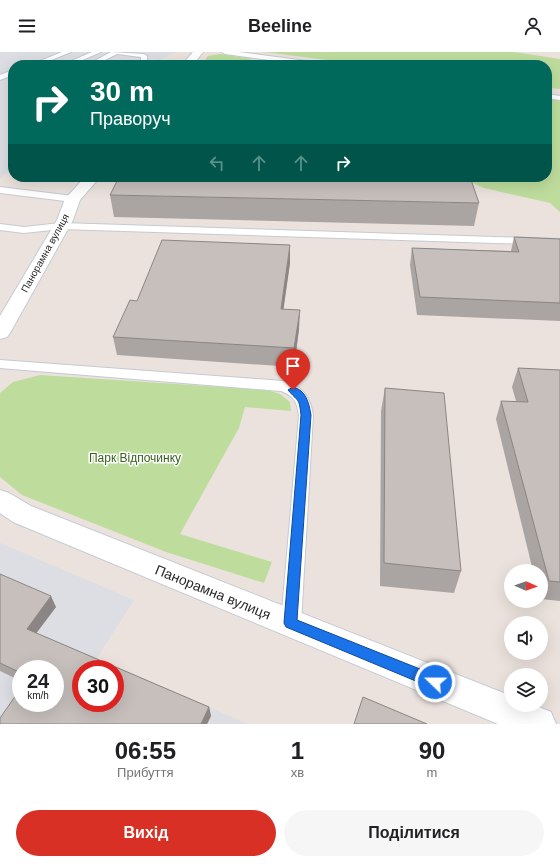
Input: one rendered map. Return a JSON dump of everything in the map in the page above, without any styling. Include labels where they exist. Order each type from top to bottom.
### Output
[{"type":"street","points":[[191,60],[198,52]]},
{"type":"street","name":"Панорамна вулиця","points":[[0,333],[61,226],[73,200],[89,182]]},
{"type":"street","name":"Панорамна вулиця","points":[[0,500],[22,514],[539,724]]},
{"type":"lane","points":[[38,60],[45,55],[42,52]]},
{"type":"lane","points":[[46,60],[68,52]]},
{"type":"lane","points":[[78,60],[98,52]]},
{"type":"lane","points":[[100,60],[116,52],[146,55],[145,60]]},
{"type":"lane","points":[[225,52],[284,60]]},
{"type":"lane","points":[[0,190],[73,200]]},
{"type":"lane","points":[[0,227],[24,230],[61,226],[560,242]]},
{"type":"lane","points":[[0,364],[283,386],[293,390],[301,396],[305,404],[306,415],[291,623]]},
{"type":"shaded area","points":[[0,52],[177,52],[159,60],[8,60],[8,172],[0,178]]},
{"type":"shaded area","points":[[0,543],[134,600],[97,658],[102,660],[72,660],[72,712],[124,712],[124,670],[247,724],[0,724]]},
{"type":"green space","points":[[264,52],[514,52],[560,59],[560,89],[552,88],[552,60],[327,60]]},
{"type":"green space","points":[[220,54],[251,59],[205,60],[208,56]]},
{"type":"green space","points":[[552,100],[560,101],[560,212],[550,203],[484,188],[470,182],[552,182]]},
{"type":"green space","name":"Парк Відпочинку","points":[[40,375],[267,390],[280,394],[290,402],[291,411],[245,407],[239,428],[180,534],[272,562],[264,583],[166,552],[22,495],[0,477],[0,393],[13,382]]},
{"type":"building","points":[[116,182],[472,182],[479,203],[110,195]]},
{"type":"building","points":[[514,237],[560,239],[560,303],[420,297],[412,248],[519,252]]},
{"type":"building","points":[[162,240],[290,245],[281,309],[300,310],[294,348],[113,337],[130,300],[137,301]]},
{"type":"building","points":[[518,368],[560,370],[560,582],[549,581],[548,564],[544,564],[501,401],[528,402]]},
{"type":"building","points":[[385,388],[444,393],[461,571],[384,563]]},
{"type":"building","points":[[0,574],[51,596],[27,629],[99,660],[72,660],[72,712],[124,712],[124,671],[209,707],[201,724],[0,724],[0,718],[12,701],[12,712],[64,712],[64,660],[12,660],[12,669],[0,663]]},
{"type":"building","points":[[363,697],[427,724],[354,724]]},
{"type":"route","points":[[293,390],[301,396],[305,404],[306,415],[291,623],[435,682]]}]
